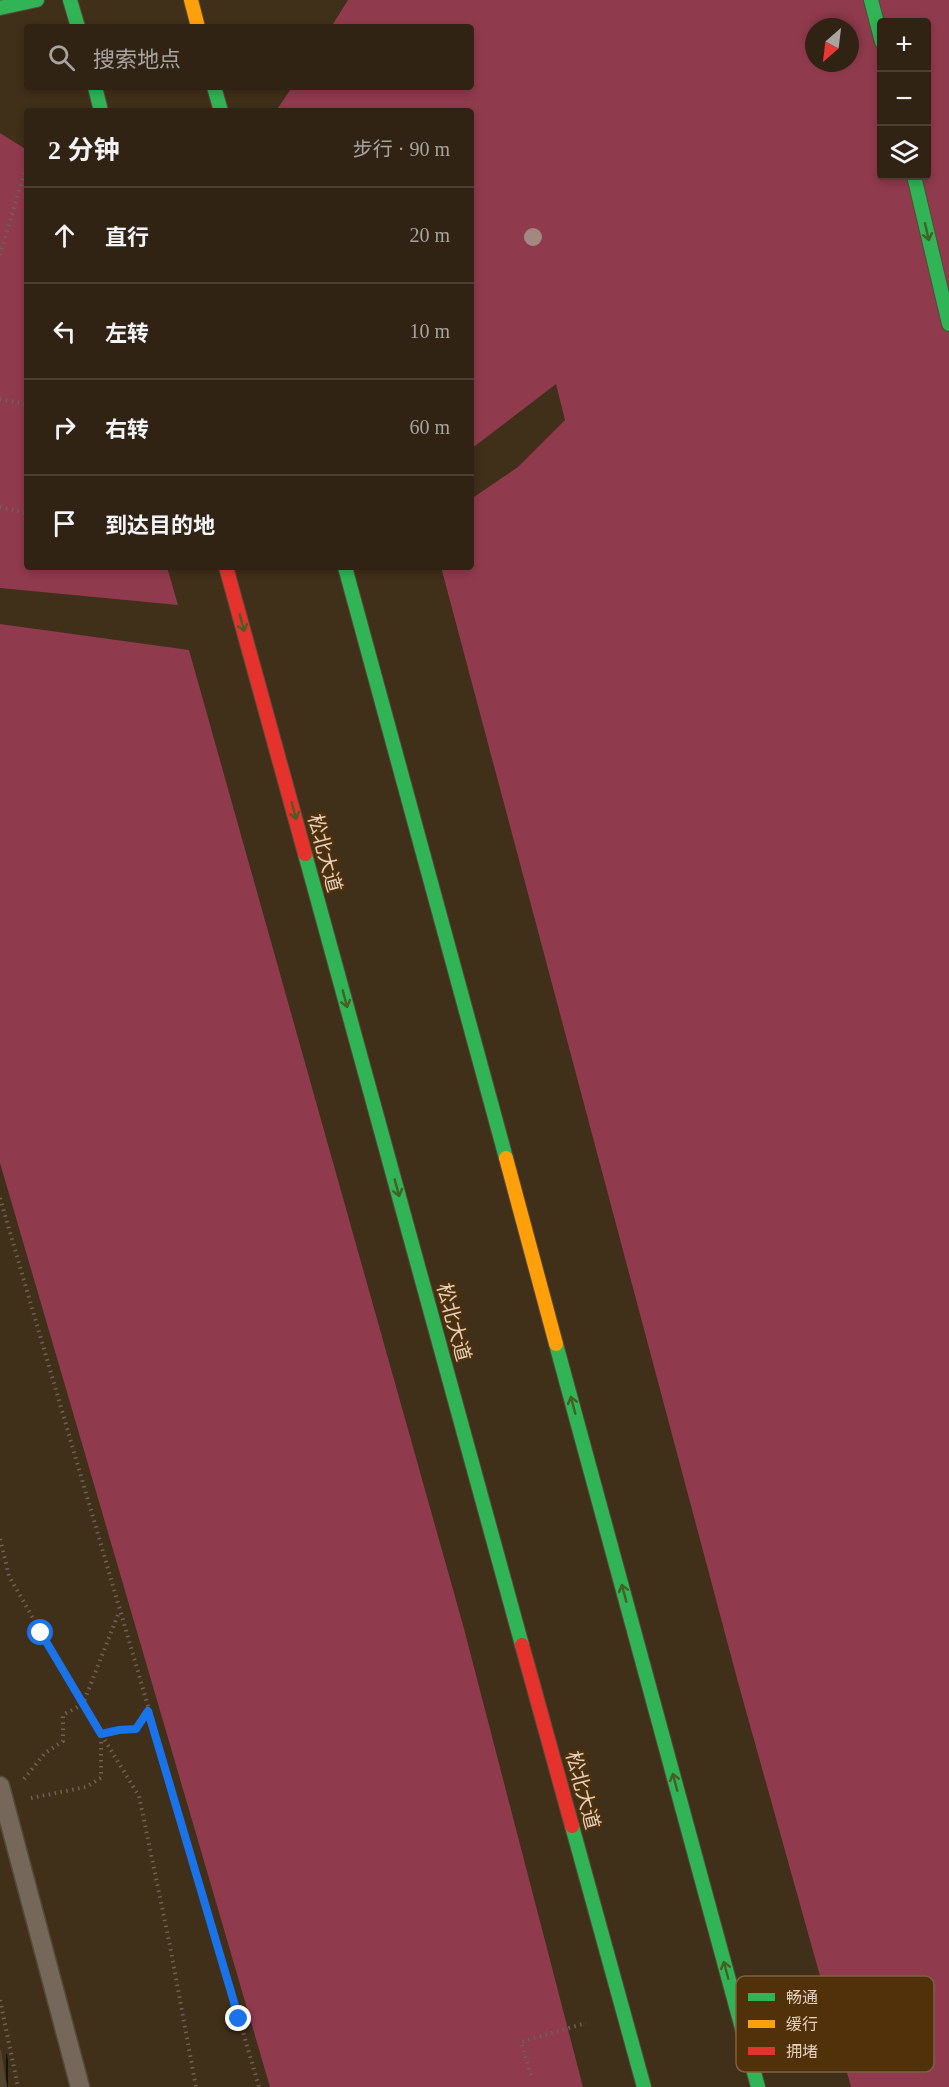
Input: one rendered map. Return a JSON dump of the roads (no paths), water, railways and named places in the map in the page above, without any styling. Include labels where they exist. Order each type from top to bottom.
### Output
[{"type":"main road","points":[[0,8],[37,0]]},
{"type":"main road","points":[[70,0],[77,24]]},
{"type":"main road","points":[[191,0],[197,24]]},
{"type":"main road","points":[[872,0],[877,21]]},
{"type":"main road","points":[[96,90],[100,108]]},
{"type":"main road","points":[[215,90],[220,108]]},
{"type":"main road","points":[[915,180],[949,324]]},
{"type":"main road","name":"松北大道","points":[[227,570],[644,2087]]},
{"type":"main road","points":[[346,570],[736,2006]]},
{"type":"main road","points":[[754,2072],[758,2087]]},
{"type":"lane","points":[[2,1795],[80,2087]]}]
